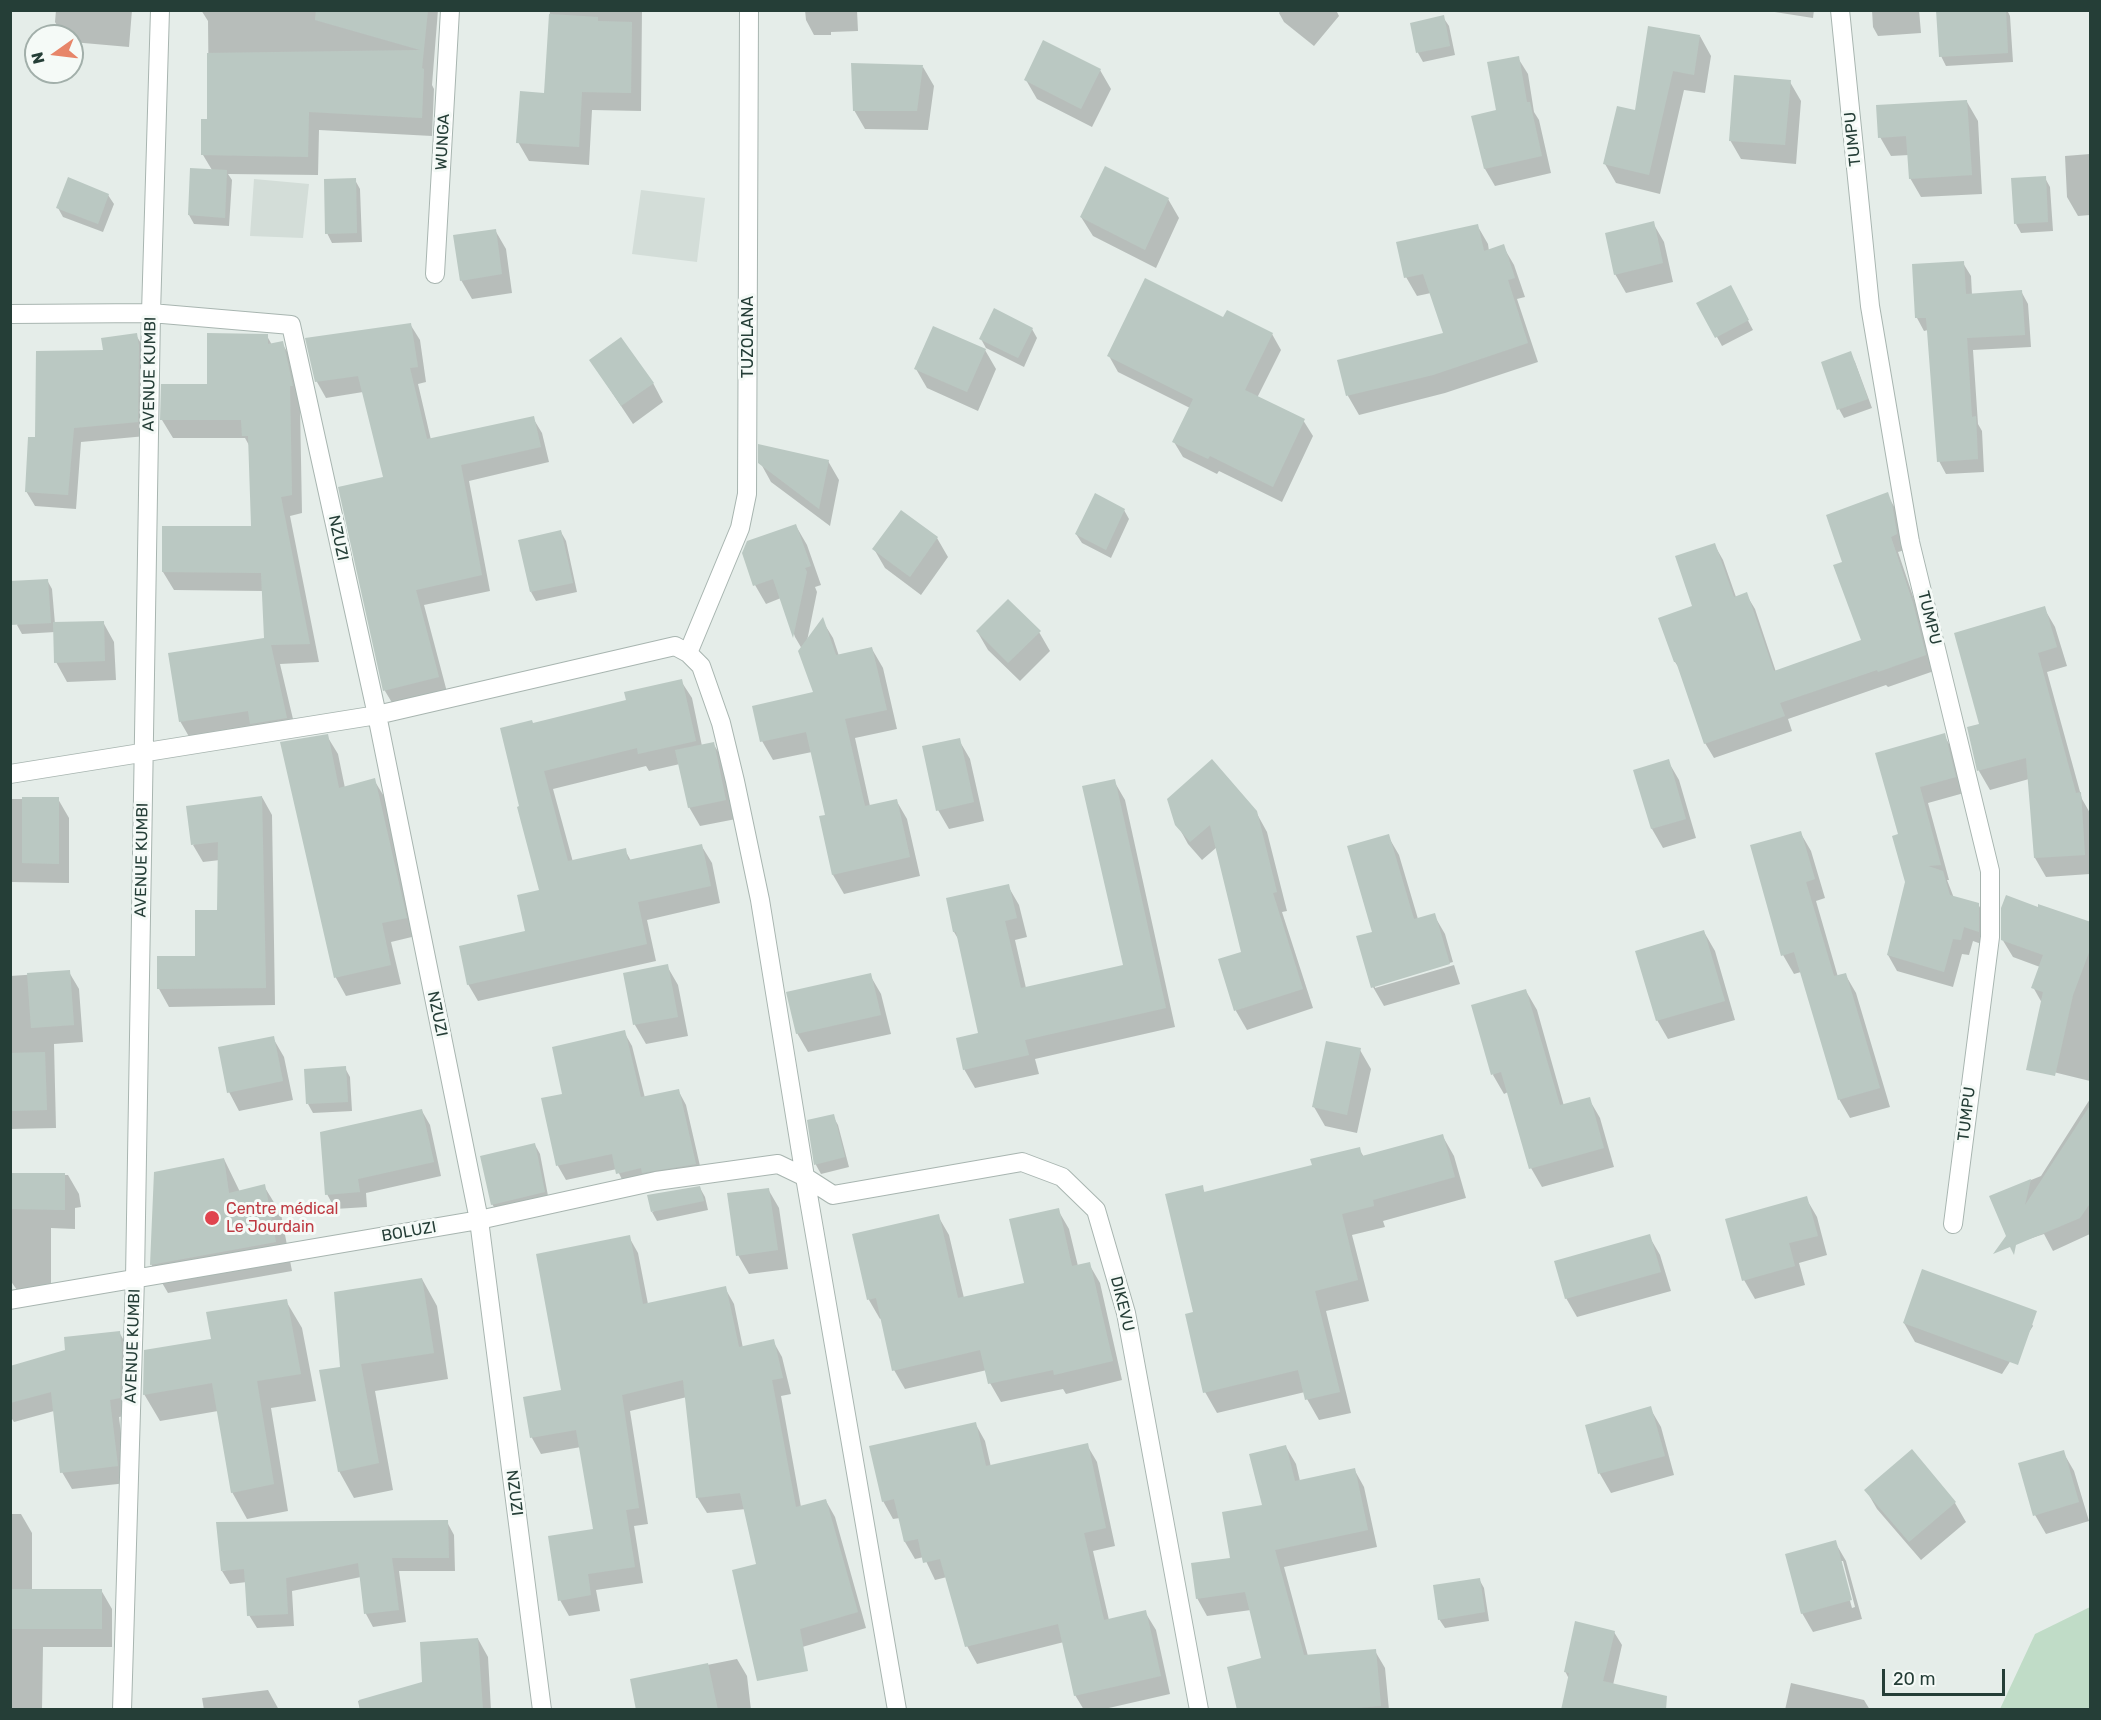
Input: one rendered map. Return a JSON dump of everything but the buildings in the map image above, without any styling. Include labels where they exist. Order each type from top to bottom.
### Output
[{"type":"street","name":"AVENUE KUMBI","points":[[122,1710],[135,1278],[151,312],[160,10]]},
{"type":"street","name":"WUNGA","points":[[435,274],[450,10]]},
{"type":"street","name":"TUZOLANA","points":[[688,653],[740,528],[747,494],[749,10]]},
{"type":"street","name":"TUMPU","points":[[1840,10],[1870,306],[1910,542],[1990,871],[1990,937],[1953,1224]]},
{"type":"street","points":[[10,314],[151,312]]},
{"type":"street","name":"NZUZI","points":[[151,312],[291,325],[376,715],[479,1220],[542,1710]]},
{"type":"street","points":[[10,774],[376,715],[675,646],[688,653],[701,666],[721,723],[760,900],[805,1177],[897,1710]]},
{"type":"street","name":"DIKEVU","points":[[805,1177],[833,1195],[1022,1162],[1062,1177],[1096,1210],[1126,1313],[1199,1710]]},
{"type":"street","name":"BOLUZI","points":[[10,1300],[479,1220],[656,1181],[778,1164],[805,1177]]},
{"type":"shaded area","points":[[254,179],[309,184],[303,238],[250,236]]},
{"type":"shaded area","points":[[641,190],[705,198],[697,262],[632,254]]},
{"type":"green space","points":[[2090,1607],[2090,1709],[2000,1709],[2035,1634]]},
{"type":"place","name":"Centre médical Le Jourdain","points":[[212,1218]]}]
